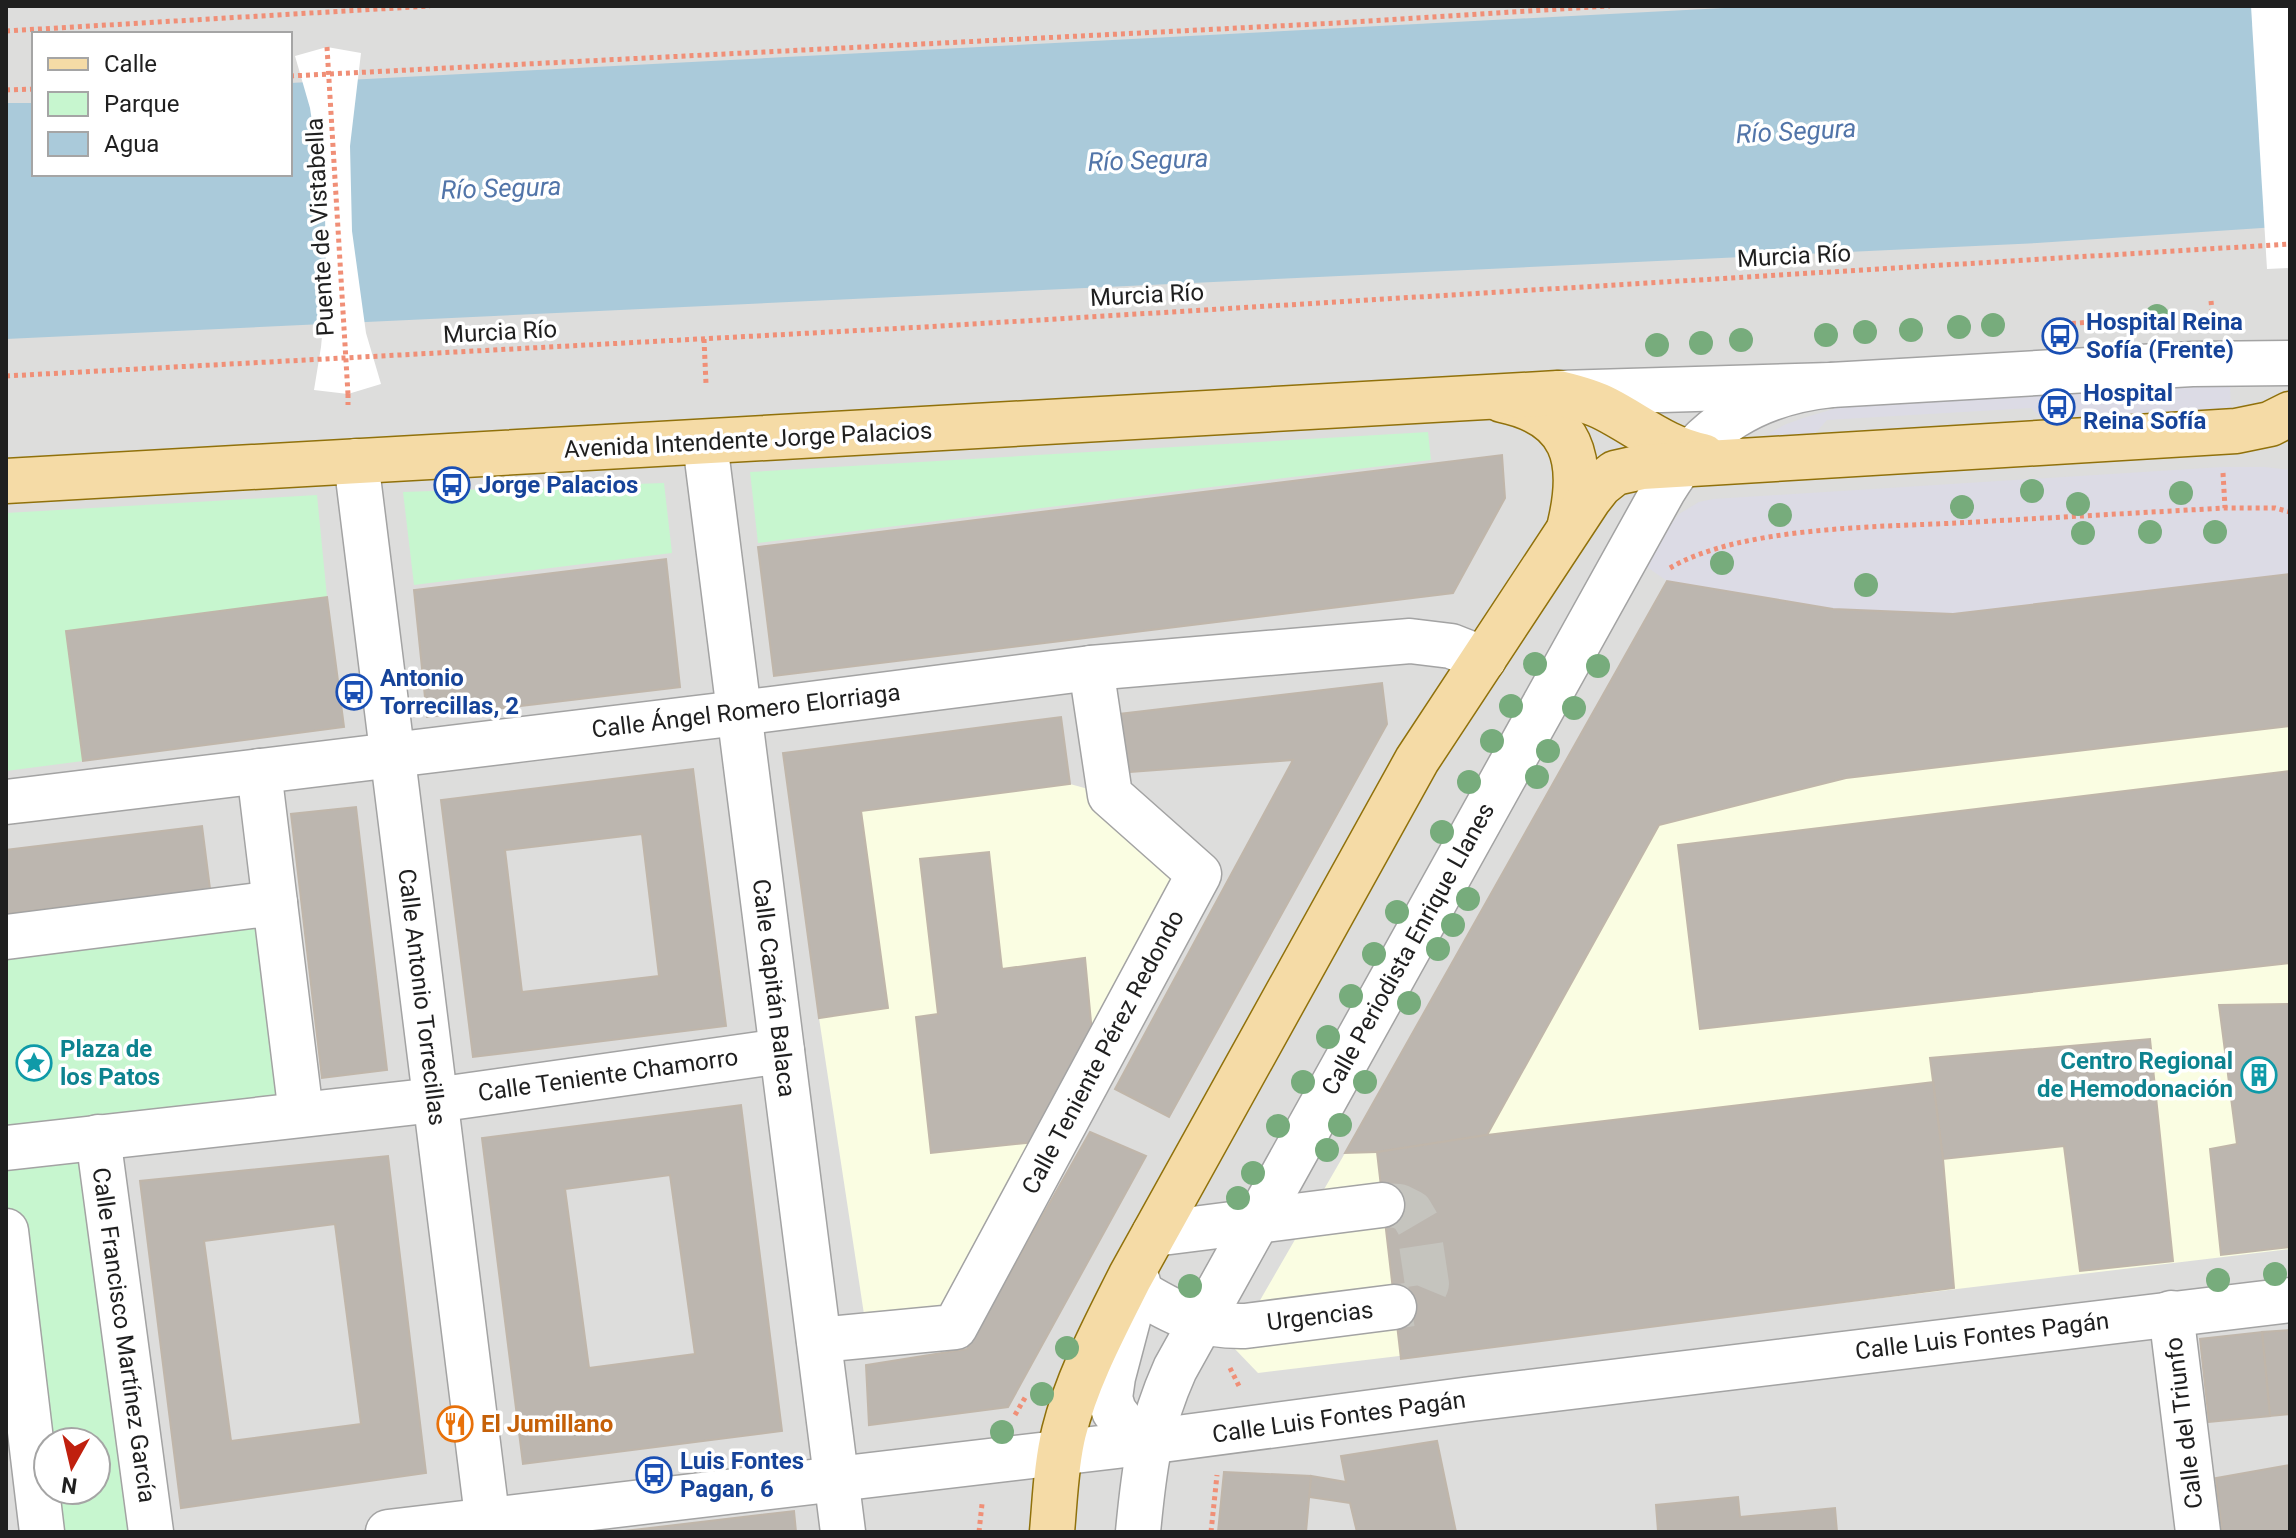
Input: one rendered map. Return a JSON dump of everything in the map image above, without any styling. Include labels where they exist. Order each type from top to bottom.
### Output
[{"type":"main road","name":"Avenida Intendente Jorge Palacios","points":[[6,481],[1558,393],[1596,404],[1686,459]]},
{"type":"main road","name":"Avenida Intendente Jorge Palacios","points":[[1489,398],[1512,402],[1541,413],[1558,427],[1566,439],[1575,461],[1577,481],[1570,524]]},
{"type":"main road","name":"Avenida Intendente Jorge Palacios","points":[[1570,524],[1600,485],[1615,473],[1686,459],[1737,460],[2236,431],[2260,427],[2290,414]]},
{"type":"main road","points":[[2236,431],[2290,436]]},
{"type":"main road","points":[[1052,1532],[1063,1435],[1075,1397],[1116,1306],[1417,760],[1523,601],[1570,524]]},
{"type":"street","name":"Avenida Intendente Jorge Palacios","points":[[1558,393],[1831,385],[2204,364],[2290,363]]},
{"type":"street","name":"Avenida Intendente Jorge Palacios","points":[[1686,459],[1715,430],[1753,406],[1793,390],[1831,385]]},
{"type":"street","name":"Calle Capitán Balaca","points":[[705,443],[843,1532]]},
{"type":"street","name":"Calle Periodista Enrique Llanes","points":[[1138,1532],[1149,1442],[1164,1395],[1227,1325],[1257,1220],[1652,509],[1686,459]]},
{"type":"street","name":"Calle Antonio Torrecillas","points":[[356,461],[488,1526]]},
{"type":"street","name":"Calle Ángel Romero Elorriaga","points":[[6,802],[1091,668],[1410,641],[1451,646],[1484,659]]},
{"type":"street","name":"Calle Teniente Pérez Redondo","points":[[819,1340],[955,1327],[1199,874],[1110,795],[1091,668]]},
{"type":"street","points":[[259,771],[301,1114]]},
{"type":"street","points":[[6,937],[275,903]]},
{"type":"street","name":"Calle Teniente Chamorro","points":[[6,1148],[435,1100],[782,1051]]},
{"type":"street","name":"Calle Francisco Martínez García","points":[[98,1137],[151,1532]]},
{"type":"street","points":[[1149,1442],[1126,1427],[1114,1411],[1110,1398],[1151,1240],[1257,1220],[1382,1205]]},
{"type":"street","points":[[6,1231],[42,1532]]},
{"type":"street","points":[[1136,1290],[1171,1311],[1227,1325]]},
{"type":"street","name":"Calle Luis Fontes Pagán","points":[[388,1532],[488,1526],[1471,1399],[2290,1300]]},
{"type":"street","name":"Urgencias","points":[[1227,1325],[1394,1307]]},
{"type":"street","name":"Calle del Triunfo","points":[[2171,1313],[2198,1532]]},
{"type":"path","points":[[6,31],[430,6]]},
{"type":"path","points":[[292,76],[1337,23],[1610,6]]},
{"type":"path","name":"Puente de Vistabella","points":[[327,47],[348,405]]},
{"type":"path","points":[[6,90],[32,89]]},
{"type":"path","name":"Murcia Río","points":[[6,376],[704,339],[2290,244]]},
{"type":"path","points":[[704,339],[706,384]]},
{"type":"path","points":[[1659,575],[1690,557],[1786,535],[2225,508],[2275,508],[2290,512]]},
{"type":"path","points":[[1211,1532],[1218,1462],[1253,1456],[1247,1402],[1222,1352],[1227,1325]]},
{"type":"shaded area","points":[[6,6],[2290,6],[2290,1532],[6,1532]]},
{"type":"shaded area","points":[[2230,385],[2231,412],[2048,423],[2031,408],[1827,420],[1812,437],[1765,436],[1784,425],[1837,408]]},
{"type":"shaded area","points":[[2222,467],[2290,470],[2290,574],[1953,614],[1833,609],[1667,581],[1647,567],[1665,532],[1679,514],[1699,502],[1713,499]]},
{"type":"shaded area","points":[[2290,574],[2290,1249],[1258,1373],[1233,1347],[1667,581],[1833,609]]},
{"type":"shaded area","points":[[1070,784],[1110,795],[1199,874],[955,1327],[867,1334],[819,1018],[888,1008],[861,811]]},
{"type":"green space","points":[[1428,432],[1431,460],[758,543],[750,472]]},
{"type":"green space","points":[[664,483],[672,553],[414,585],[403,492]]},
{"type":"green space","points":[[317,495],[327,597],[66,631],[83,761],[6,771],[6,513]]},
{"type":"green space","points":[[275,903],[301,1114],[98,1137],[151,1532],[42,1532],[39,1506],[112,1506],[112,1426],[32,1426],[32,1448],[6,1231],[6,938]]},
{"type":"water","name":"Río Segura","points":[[1762,6],[2290,6],[2290,226],[2037,243],[6,339],[6,103],[32,103],[32,176],[292,176],[292,83]]},
{"type":"pier","points":[[2251,6],[2290,6],[2290,268],[2267,269]]},
{"type":"pier","points":[[327,47],[361,53],[350,146],[352,231],[366,333],[381,384],[348,394],[314,390],[326,294],[325,209],[310,108],[295,56]]},
{"type":"building","points":[[1502,455],[1505,498],[1453,593],[774,676],[758,547]]},
{"type":"building","points":[[666,559],[680,687],[427,717],[414,590]]},
{"type":"building","points":[[2290,574],[2290,726],[1846,778],[1659,825],[1487,1135],[1377,1152],[1345,1153],[1667,581],[1833,609],[1953,614]]},
{"type":"building","points":[[327,597],[344,727],[83,761],[66,631]]},
{"type":"building","points":[[1382,683],[1387,724],[1169,1117],[1115,1089],[1293,760],[1117,773],[1111,715]]},
{"type":"building","points":[[1061,717],[1070,784],[861,811],[888,1008],[819,1018],[783,753]]},
{"type":"building","points":[[693,769],[726,1026],[473,1057],[441,800]],"holes":[[[642,834],[659,976],[522,992],[505,850]]]},
{"type":"building","points":[[2290,771],[2290,963],[1700,1029],[1678,845]]},
{"type":"building","points":[[356,807],[387,1070],[322,1078],[291,814]]},
{"type":"building","points":[[202,826],[210,889],[6,914],[6,850]]},
{"type":"building","points":[[989,852],[1002,969],[1085,958],[1094,1054],[1045,1141],[931,1153],[916,1017],[938,1014],[920,859]]},
{"type":"building","name":"Centro Regional de Hemodonación","points":[[2290,1004],[2290,1247],[2221,1255],[2210,1149],[2237,1144],[2219,1005]]},
{"type":"building","points":[[2150,1039],[2173,1261],[2080,1271],[2064,1146],[1943,1159],[1930,1058]]},
{"type":"building","points":[[1933,1082],[1954,1288],[1401,1359],[1377,1152],[1487,1135]]},
{"type":"building","points":[[741,1105],[782,1431],[523,1464],[482,1138]],"holes":[[[670,1175],[695,1354],[589,1368],[565,1189]]]},
{"type":"building","points":[[1090,1132],[1146,1156],[1008,1407],[869,1425],[866,1365],[967,1349]]},
{"type":"building","points":[[388,1156],[426,1473],[181,1508],[140,1181]],"holes":[[[335,1224],[361,1424],[231,1441],[204,1241]]]},
{"type":"building","points":[[2290,1330],[2290,1414],[2270,1416],[2262,1332]]},
{"type":"building","points":[[2262,1332],[2270,1416],[2209,1422],[2200,1339]]},
{"type":"building","points":[[1437,1441],[1456,1532],[1357,1532],[1350,1503],[1309,1497],[1311,1476],[1346,1482],[1341,1456]]},
{"type":"building","points":[[2290,1465],[2290,1532],[2222,1532],[2216,1478]]},
{"type":"building","points":[[1224,1472],[1311,1476],[1306,1532],[1218,1532]]},
{"type":"building","points":[[1738,1497],[1740,1517],[1835,1508],[1837,1532],[1651,1532],[1658,1531],[1656,1505]]},
{"type":"building","points":[[794,1511],[796,1532],[616,1532]]},
{"type":"tunnel","points":[[1382,1205],[1399,1206],[1411,1212],[1418,1224],[1427,1284],[1422,1296],[1413,1304],[1394,1307]]},
{"type":"place","name":"Hospital Reina Sofía (Frente)","points":[[2060,336]]},
{"type":"place","name":"Hospital Reina Sofía","points":[[2057,407]]},
{"type":"place","name":"Jorge Palacios","points":[[452,485]]},
{"type":"place","name":"Antonio Torrecillas, 2","points":[[354,692]]},
{"type":"place","name":"Plaza de los Patos","points":[[34,1063]]},
{"type":"place","name":"Centro Regional de Hemodonación","points":[[2259,1075]]},
{"type":"place","name":"El Jumillano","points":[[455,1424]]},
{"type":"place","name":"Luis Fontes Pagan, 6","points":[[654,1475]]}]
